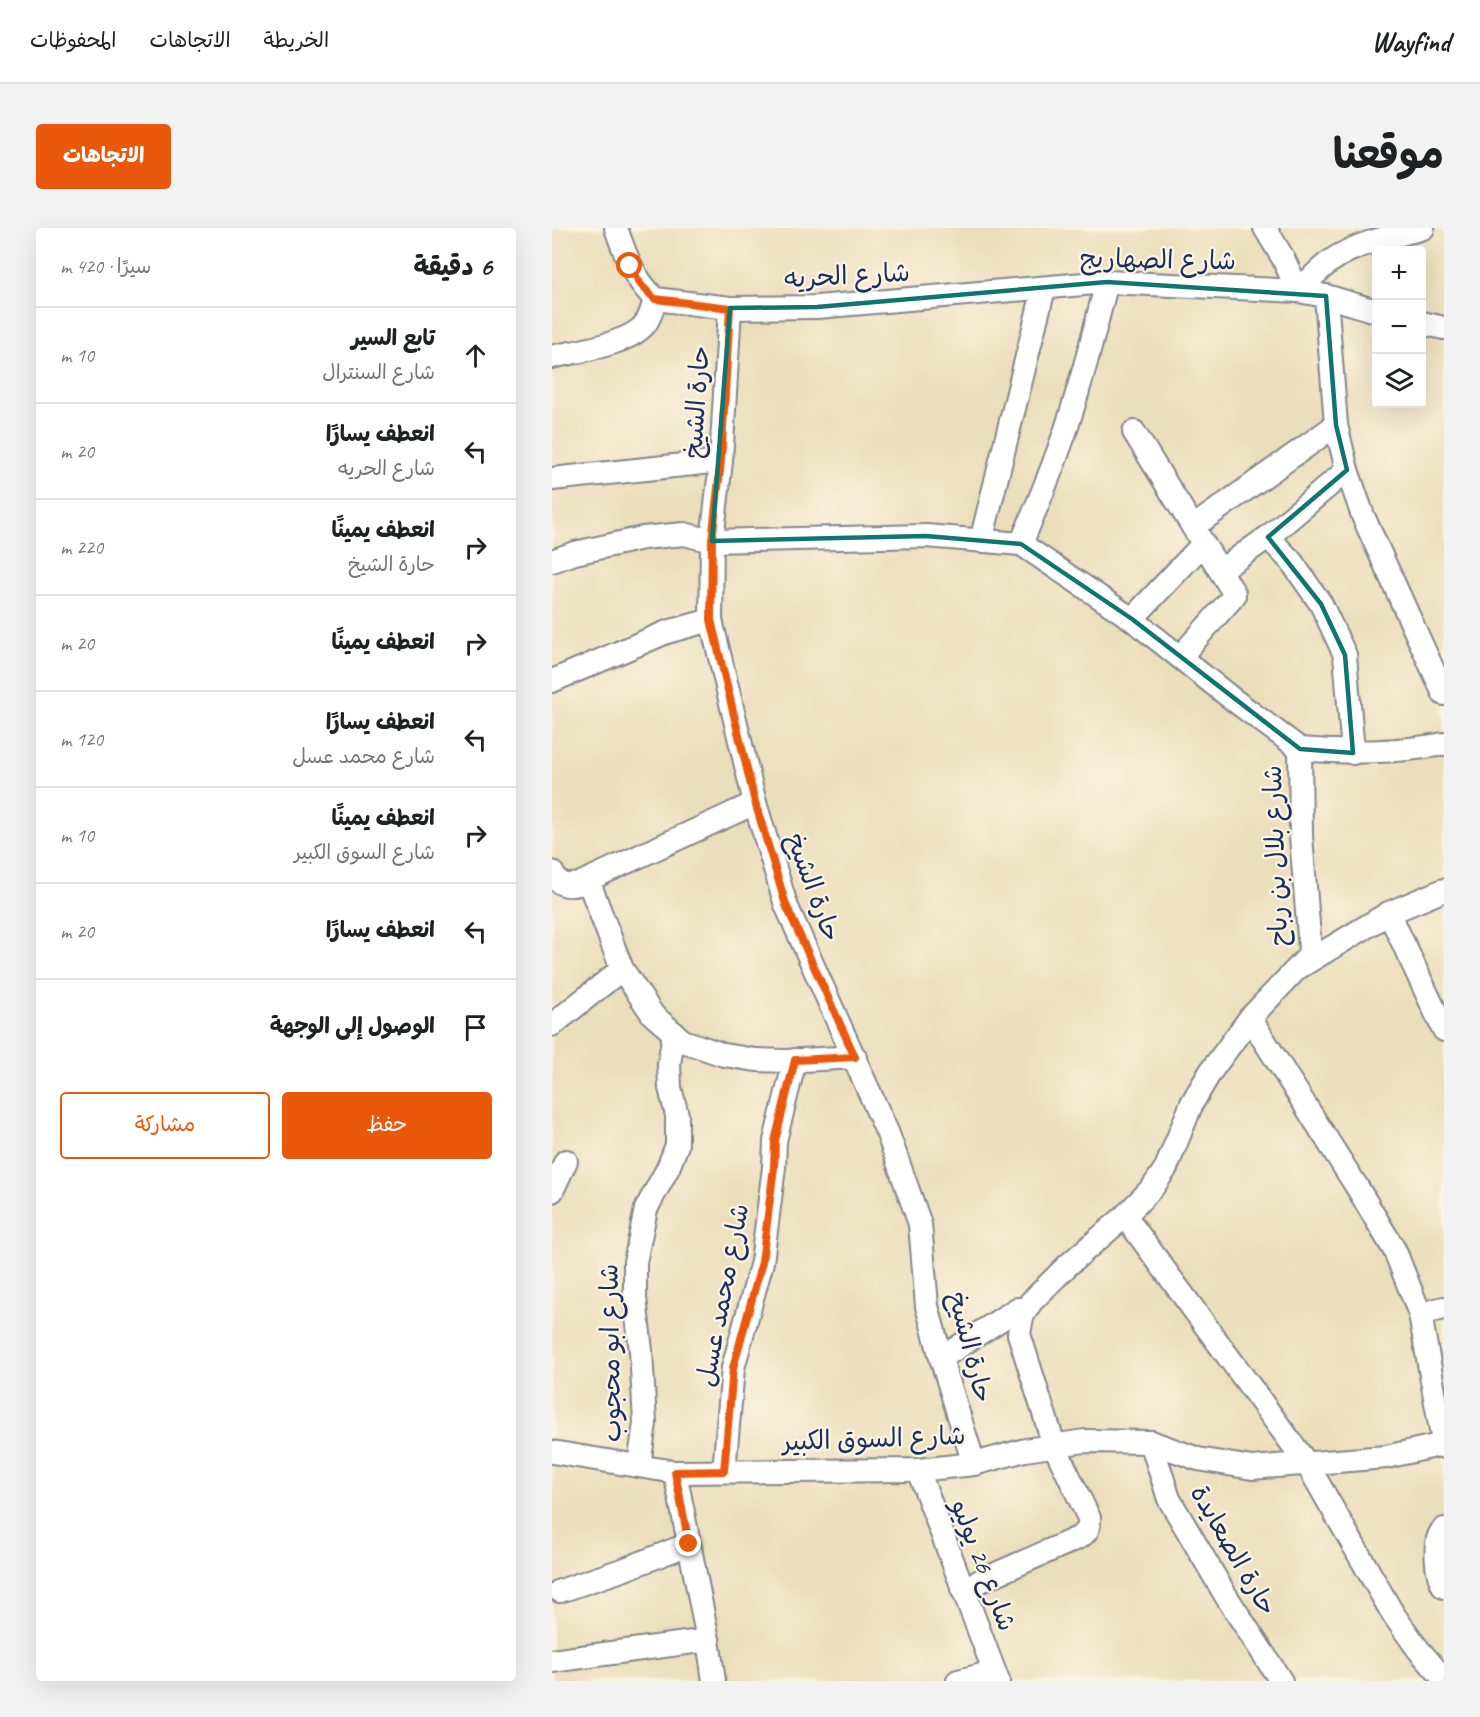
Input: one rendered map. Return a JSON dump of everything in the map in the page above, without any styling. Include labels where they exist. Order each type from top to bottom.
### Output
[{"type":"street","points":[[552,357],[626,338],[648,321],[655,299],[641,285],[630,266],[616,228]]},
{"type":"street","points":[[1266,228],[1298,291],[1324,266],[1352,249],[1372,241],[1424,228]]},
{"type":"street","points":[[1021,544],[1069,422],[1107,282]]},
{"type":"street","name":"شارع الصهاريج","points":[[1044,288],[1107,282],[1298,291],[1326,296],[1372,310]]},
{"type":"street","points":[[981,541],[1044,288]]},
{"type":"street","name":"شارع الحريه","points":[[655,299],[730,308],[817,307],[1044,288]]},
{"type":"street","points":[[1326,296],[1336,425],[1347,470],[1363,516],[1444,694]]},
{"type":"street","name":"حارة الشيخ","points":[[730,308],[721,461],[712,541],[711,620],[755,802],[786,905],[888,1134],[920,1224],[927,1306],[974,1464]]},
{"type":"street","points":[[1426,324],[1444,328]]},
{"type":"street","points":[[1132,619],[1198,536],[1336,425]]},
{"type":"street","points":[[1134,432],[1221,570],[1234,596],[1180,657]]},
{"type":"street","points":[[552,479],[721,461]]},
{"type":"street","points":[[1221,570],[1268,537],[1347,470]]},
{"type":"street","points":[[552,561],[576,553],[644,538],[684,534],[712,541],[926,536],[1021,544],[1132,619],[1231,698],[1300,749],[1353,753],[1410,751],[1444,744]]},
{"type":"street","points":[[1268,537],[1291,561],[1321,604],[1345,655],[1353,753]]},
{"type":"street","points":[[552,681],[667,632],[711,620]]},
{"type":"street","name":"شارع بلال بن رباح","points":[[1025,1309],[1050,1282],[1125,1216],[1154,1187],[1166,1168],[1192,1103],[1211,1071],[1250,1018],[1308,957],[1310,949],[1301,836],[1300,749]]},
{"type":"street","points":[[552,872],[556,881],[571,886],[755,802]]},
{"type":"street","points":[[588,880],[622,969],[652,1015],[683,1041],[724,1055],[756,1060],[855,1057]]},
{"type":"street","points":[[1301,966],[1389,913],[1444,890]]},
{"type":"street","points":[[1389,913],[1444,1030]]},
{"type":"street","points":[[552,1025],[622,969]]},
{"type":"street","points":[[1250,1018],[1395,1251],[1420,1314],[1444,1445]]},
{"type":"street","name":"شارع ابو محجوب","points":[[639,1465],[645,1423],[635,1298],[635,1262],[646,1209],[668,1168],[677,1145],[677,1115],[670,1088],[669,1064],[674,1033]]},
{"type":"street","name":"شارع محمد عسل","points":[[724,1471],[733,1368],[762,1262],[775,1141],[795,1060]]},
{"type":"street","points":[[552,1191],[566,1161]]},
{"type":"street","points":[[1125,1216],[1307,1464],[1394,1614],[1440,1677]]},
{"type":"street","points":[[1420,1314],[1444,1308]]},
{"type":"street","points":[[941,1358],[1017,1309],[1025,1309],[1019,1334],[1054,1445],[1089,1518],[1088,1529],[1084,1535],[962,1588]]},
{"type":"street","name":"شارع السوق الكبير","points":[[552,1452],[675,1472],[918,1470],[974,1464],[1025,1450],[1085,1441],[1151,1442],[1198,1459],[1252,1468],[1386,1457],[1444,1445]]},
{"type":"street","name":"حارة الصعايدة","points":[[1151,1442],[1169,1499],[1220,1587],[1281,1681]]},
{"type":"street","name":"شارع 26 يوليو","points":[[918,1470],[996,1676]]},
{"type":"street","points":[[675,1472],[714,1681]]},
{"type":"street","points":[[1444,1529],[1438,1535],[1437,1560],[1440,1581],[1444,1587]]},
{"type":"street","points":[[560,1591],[689,1544]]},
{"type":"street","points":[[552,1661],[708,1640]]},
{"type":"street","points":[[957,1681],[996,1676]]},
{"type":"highlighted area","points":[[1107,282],[1326,296],[1336,425],[1347,470],[1268,537],[1321,604],[1345,655],[1353,753],[1300,749],[1132,619],[1021,544],[926,536],[712,541],[730,308],[817,307]]},
{"type":"route","points":[[630,266],[641,285],[655,299],[730,308],[721,461],[712,541],[711,620],[755,802],[786,905],[855,1057],[795,1060],[775,1141],[762,1262],[733,1368],[724,1471],[675,1472],[689,1544]]}]
